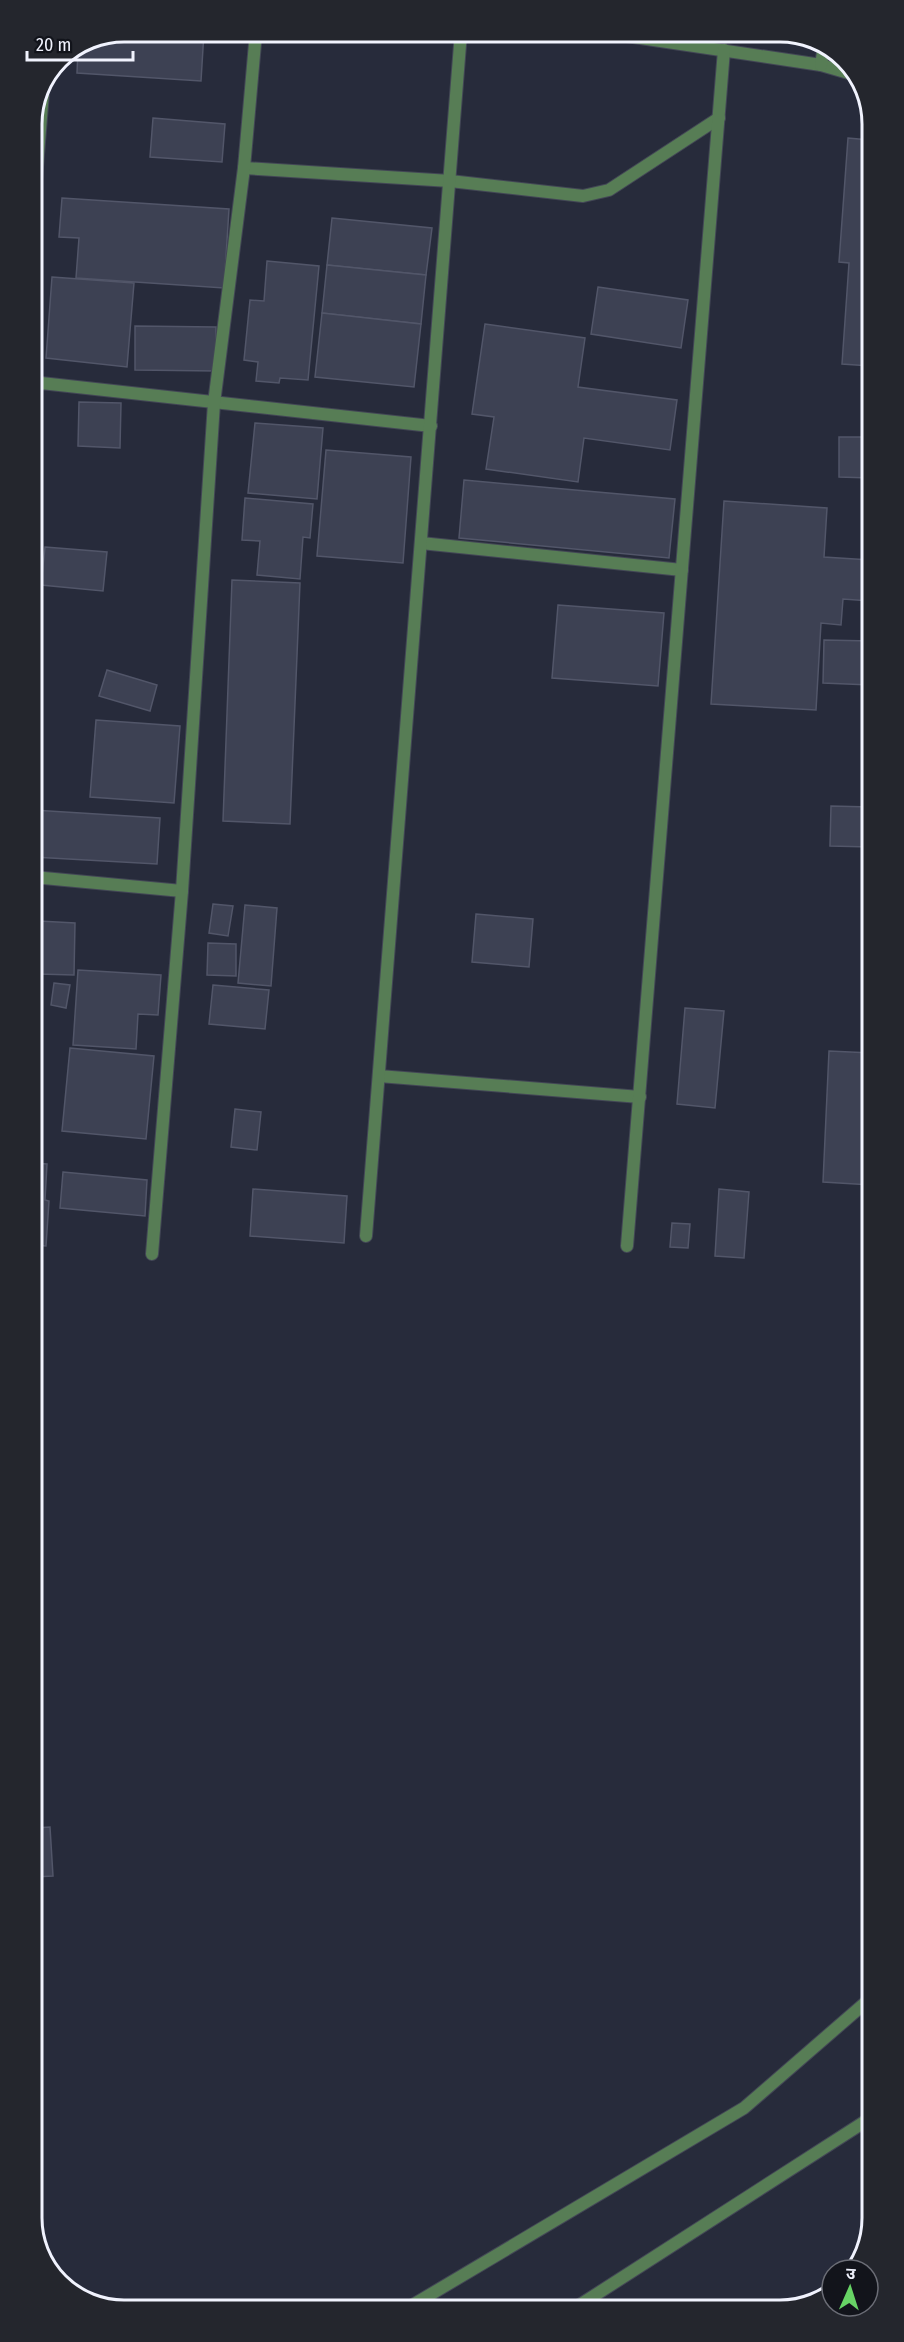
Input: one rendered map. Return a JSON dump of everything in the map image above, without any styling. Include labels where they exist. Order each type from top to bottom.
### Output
[{"type":"street","points":[[152,1254],[182,891],[214,403],[244,168],[255,42]]},
{"type":"street","points":[[366,1236],[460,42]]},
{"type":"street","points":[[669,42],[821,65],[842,71]]},
{"type":"street","points":[[627,1246],[724,50]]},
{"type":"street","points":[[821,65],[823,54]]},
{"type":"street","points":[[244,168],[450,181],[565,195],[598,194],[625,181],[719,118]]},
{"type":"street","points":[[42,383],[431,426]]},
{"type":"street","points":[[421,543],[682,570]]},
{"type":"street","points":[[42,878],[182,891]]},
{"type":"street","points":[[379,1076],[640,1097]]},
{"type":"street","points":[[421,2300],[744,2108],[862,2006]]},
{"type":"street","points":[[588,2300],[862,2124]]},
{"type":"building","points":[[203,42],[201,81],[77,73],[78,56],[93,48],[108,44]]},
{"type":"building","points":[[153,118],[225,124],[222,162],[150,157]]},
{"type":"building","points":[[848,138],[862,139],[862,365],[842,364],[849,263],[839,262]]},
{"type":"building","points":[[62,198],[229,209],[224,288],[76,278],[79,238],[59,237]]},
{"type":"building","points":[[332,218],[432,228],[426,275],[327,265]]},
{"type":"building","points":[[267,261],[319,266],[308,380],[280,378],[279,383],[256,381],[258,362],[244,360],[250,300],[264,301]]},
{"type":"building","points":[[327,265],[426,275],[421,324],[322,313]]},
{"type":"building","points":[[52,277],[134,283],[127,367],[46,358]]},
{"type":"building","points":[[598,287],[688,300],[681,348],[591,334]]},
{"type":"building","points":[[322,313],[421,324],[414,387],[315,377]]},
{"type":"building","points":[[485,324],[585,338],[578,387],[677,400],[670,450],[584,438],[578,482],[486,469],[494,417],[472,414]]},
{"type":"building","points":[[135,326],[216,327],[216,371],[135,370]]},
{"type":"building","points":[[79,402],[121,403],[120,448],[78,446]]},
{"type":"building","points":[[255,423],[323,428],[317,499],[248,493]]},
{"type":"building","points":[[839,437],[862,437],[862,478],[839,477]]},
{"type":"building","points":[[326,450],[411,457],[403,563],[317,556]]},
{"type":"building","points":[[464,480],[675,499],[669,558],[459,538]]},
{"type":"building","points":[[245,498],[313,504],[310,538],[303,537],[300,579],[257,575],[260,541],[242,540]]},
{"type":"building","points":[[724,501],[827,508],[824,557],[862,559],[862,600],[843,599],[841,625],[821,623],[816,710],[711,704]]},
{"type":"building","points":[[45,547],[107,552],[103,591],[42,585]]},
{"type":"building","points":[[232,580],[300,583],[290,824],[223,821]]},
{"type":"building","points":[[558,605],[664,613],[658,686],[552,678]]},
{"type":"building","points":[[824,640],[862,641],[862,685],[823,683]]},
{"type":"building","points":[[107,670],[157,685],[150,711],[99,696]]},
{"type":"building","points":[[96,720],[180,726],[174,803],[90,797]]},
{"type":"building","points":[[831,806],[862,807],[862,847],[830,846]]},
{"type":"building","points":[[42,811],[160,818],[157,864],[42,858]]},
{"type":"building","points":[[213,904],[233,906],[228,936],[209,933]]},
{"type":"building","points":[[245,905],[277,908],[271,986],[238,983]]},
{"type":"building","points":[[476,914],[533,919],[529,967],[472,962]]},
{"type":"building","points":[[42,921],[75,923],[74,975],[42,974]]},
{"type":"building","points":[[208,943],[236,944],[236,976],[207,975]]},
{"type":"building","points":[[78,970],[161,975],[158,1015],[138,1014],[136,1049],[73,1045]]},
{"type":"building","points":[[54,983],[70,985],[66,1008],[51,1005]]},
{"type":"building","points":[[213,985],[269,990],[265,1029],[209,1024]]},
{"type":"building","points":[[685,1008],[724,1011],[715,1108],[677,1104]]},
{"type":"building","points":[[70,1048],[154,1056],[146,1139],[62,1131]]},
{"type":"building","points":[[829,1051],[862,1053],[862,1184],[823,1182]]},
{"type":"building","points":[[235,1109],[261,1112],[257,1150],[231,1147]]},
{"type":"building","points":[[42,1164],[47,1164],[45,1200],[49,1201],[46,1246],[42,1246]]},
{"type":"building","points":[[63,1172],[147,1180],[145,1216],[60,1208]]},
{"type":"building","points":[[253,1189],[347,1196],[344,1243],[250,1236]]},
{"type":"building","points":[[719,1189],[749,1192],[744,1258],[715,1256]]},
{"type":"building","points":[[672,1223],[690,1224],[688,1248],[670,1247]]},
{"type":"building","points":[[50,1827],[53,1876],[42,1877],[42,1828]]}]
